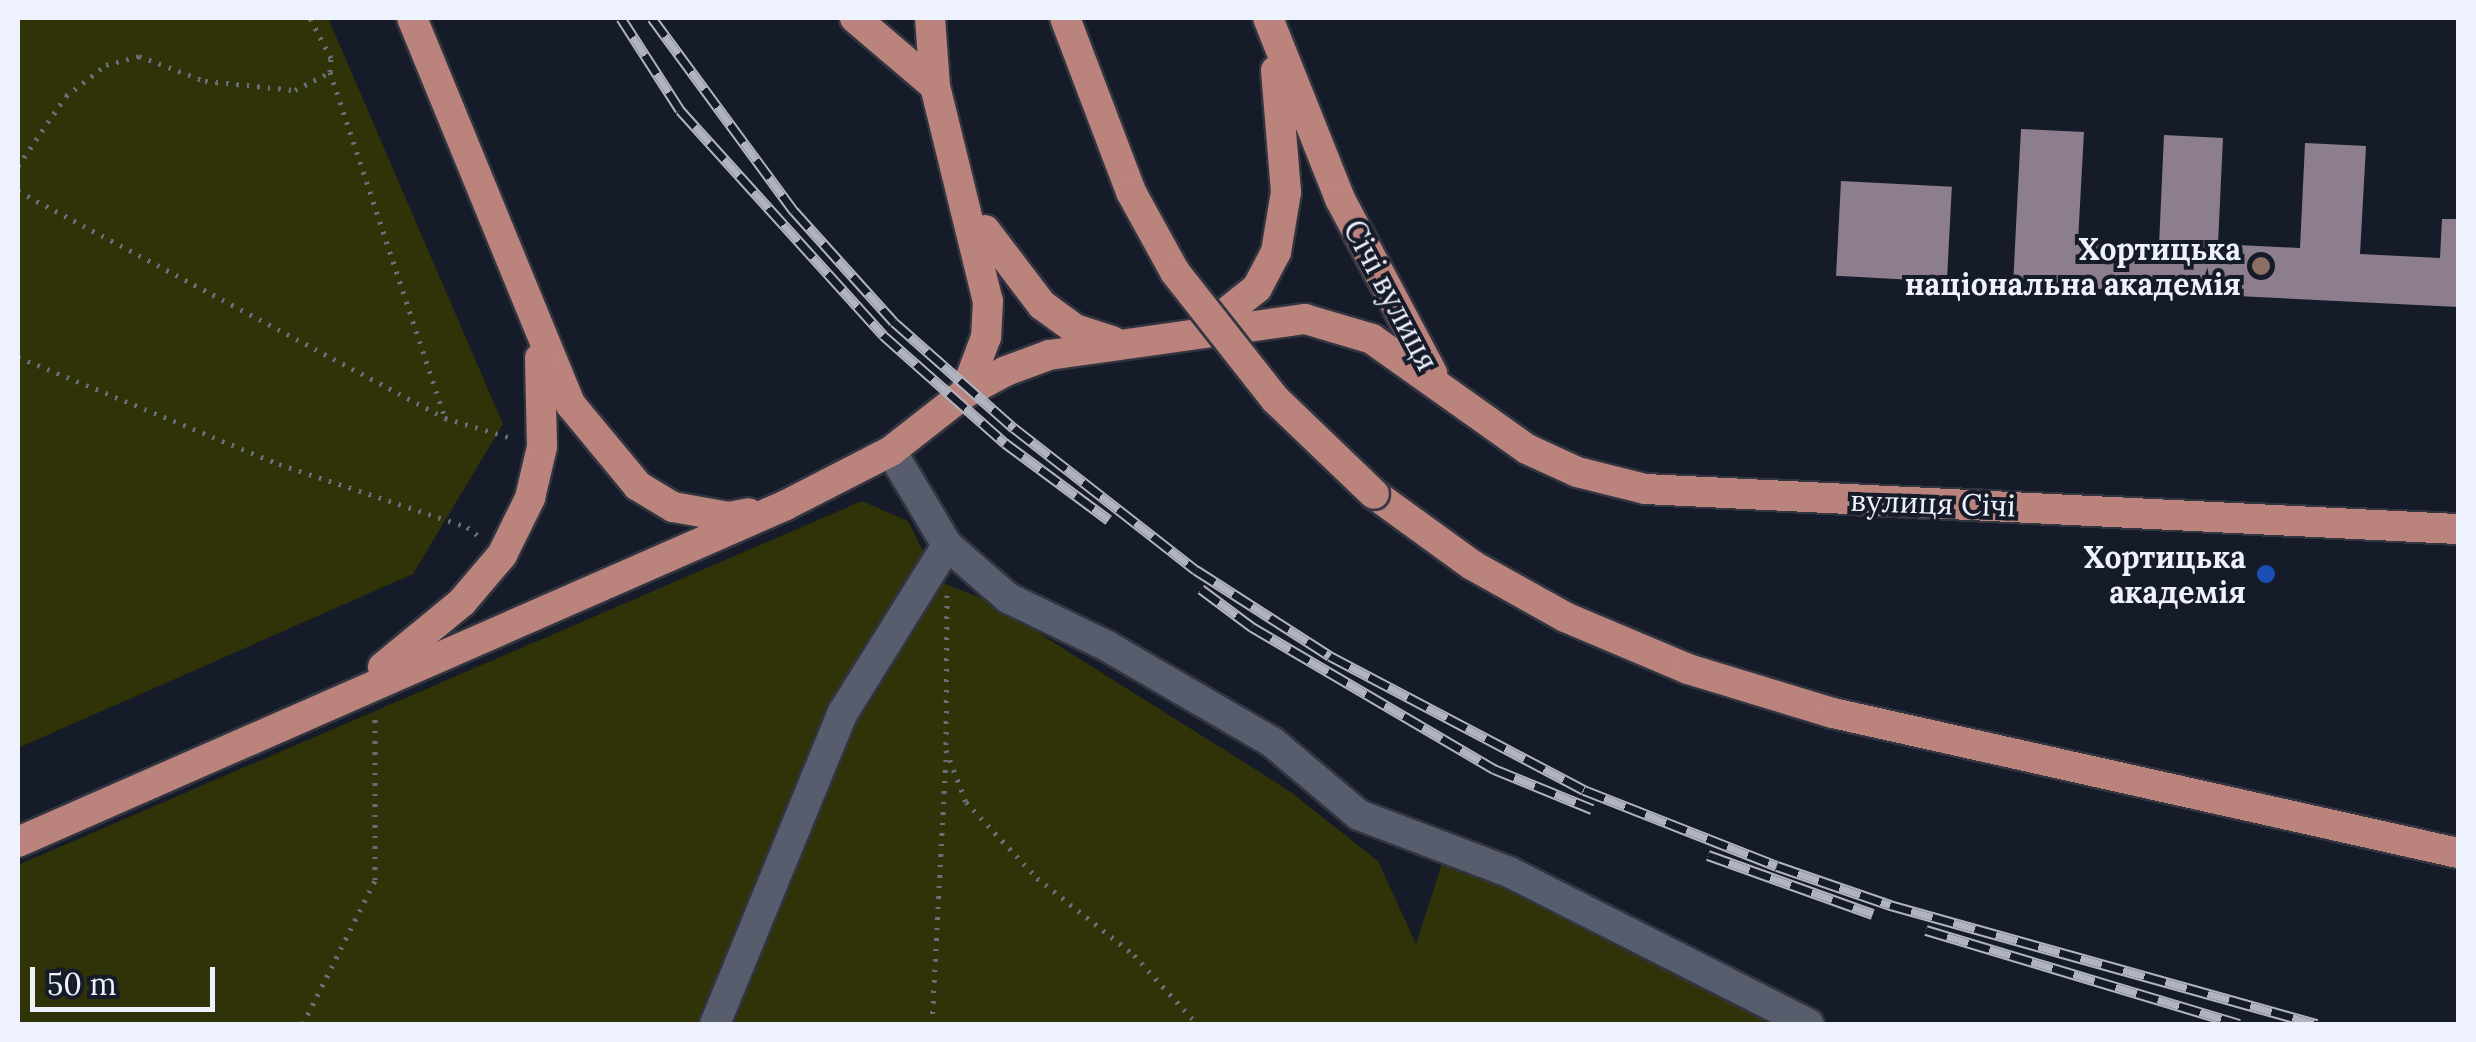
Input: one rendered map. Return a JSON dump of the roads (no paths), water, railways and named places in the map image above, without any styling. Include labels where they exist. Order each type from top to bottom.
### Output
[{"type":"main road","points":[[412,18],[538,336],[571,405],[638,486],[674,507],[729,518],[786,504]]},
{"type":"main road","points":[[854,18],[934,86]]},
{"type":"main road","points":[[930,18],[934,86],[969,205],[988,301],[986,336],[965,394]]},
{"type":"main road","points":[[1065,18],[1130,192],[1175,272],[1275,399],[1374,494],[1519,591],[1688,669],[1832,713],[2458,853]]},
{"type":"main road","points":[[1189,339],[1236,311],[1276,252],[1285,176],[1268,18]]},
{"type":"main road","name":"Січі вулиця","points":[[1268,18],[1340,199],[1394,310],[1437,381]]},
{"type":"main road","points":[[969,205],[1009,268],[1042,304],[1075,329],[1119,343]]},
{"type":"main road","name":"Січі вулиця","points":[[786,504],[892,451],[965,394],[1049,355],[1119,343],[1189,339],[1305,319],[1340,324],[1437,381]]},
{"type":"main road","points":[[321,706],[406,652],[502,555],[530,498],[542,448],[538,336]]},
{"type":"main road","name":"вулиця Січі","points":[[1437,381],[1527,449],[1577,472],[1645,489],[2458,529]]},
{"type":"main road","points":[[18,842],[786,504]]},
{"type":"street","points":[[892,451],[947,546],[1008,598],[1107,646],[1272,742],[1359,814],[1509,872],[1809,1024]]},
{"type":"street","points":[[714,1024],[842,714],[947,546]]},
{"type":"railway","points":[[621,18],[680,110],[883,335],[1005,443],[1109,520]]},
{"type":"railway","points":[[652,18],[794,211],[894,322],[1014,428],[1196,570],[1330,656],[1584,790],[1777,866],[1890,905],[2317,1024]]},
{"type":"railway","points":[[1201,589],[1252,627],[1494,769],[1592,809]]},
{"type":"railway","points":[[1708,855],[1873,914]]},
{"type":"railway","points":[[1926,930],[2239,1024]]},
{"type":"place","name":"Хортицька національна академія","points":[[2261,266]]},
{"type":"place","name":"Хортицька академія","points":[[2266,574]]}]
